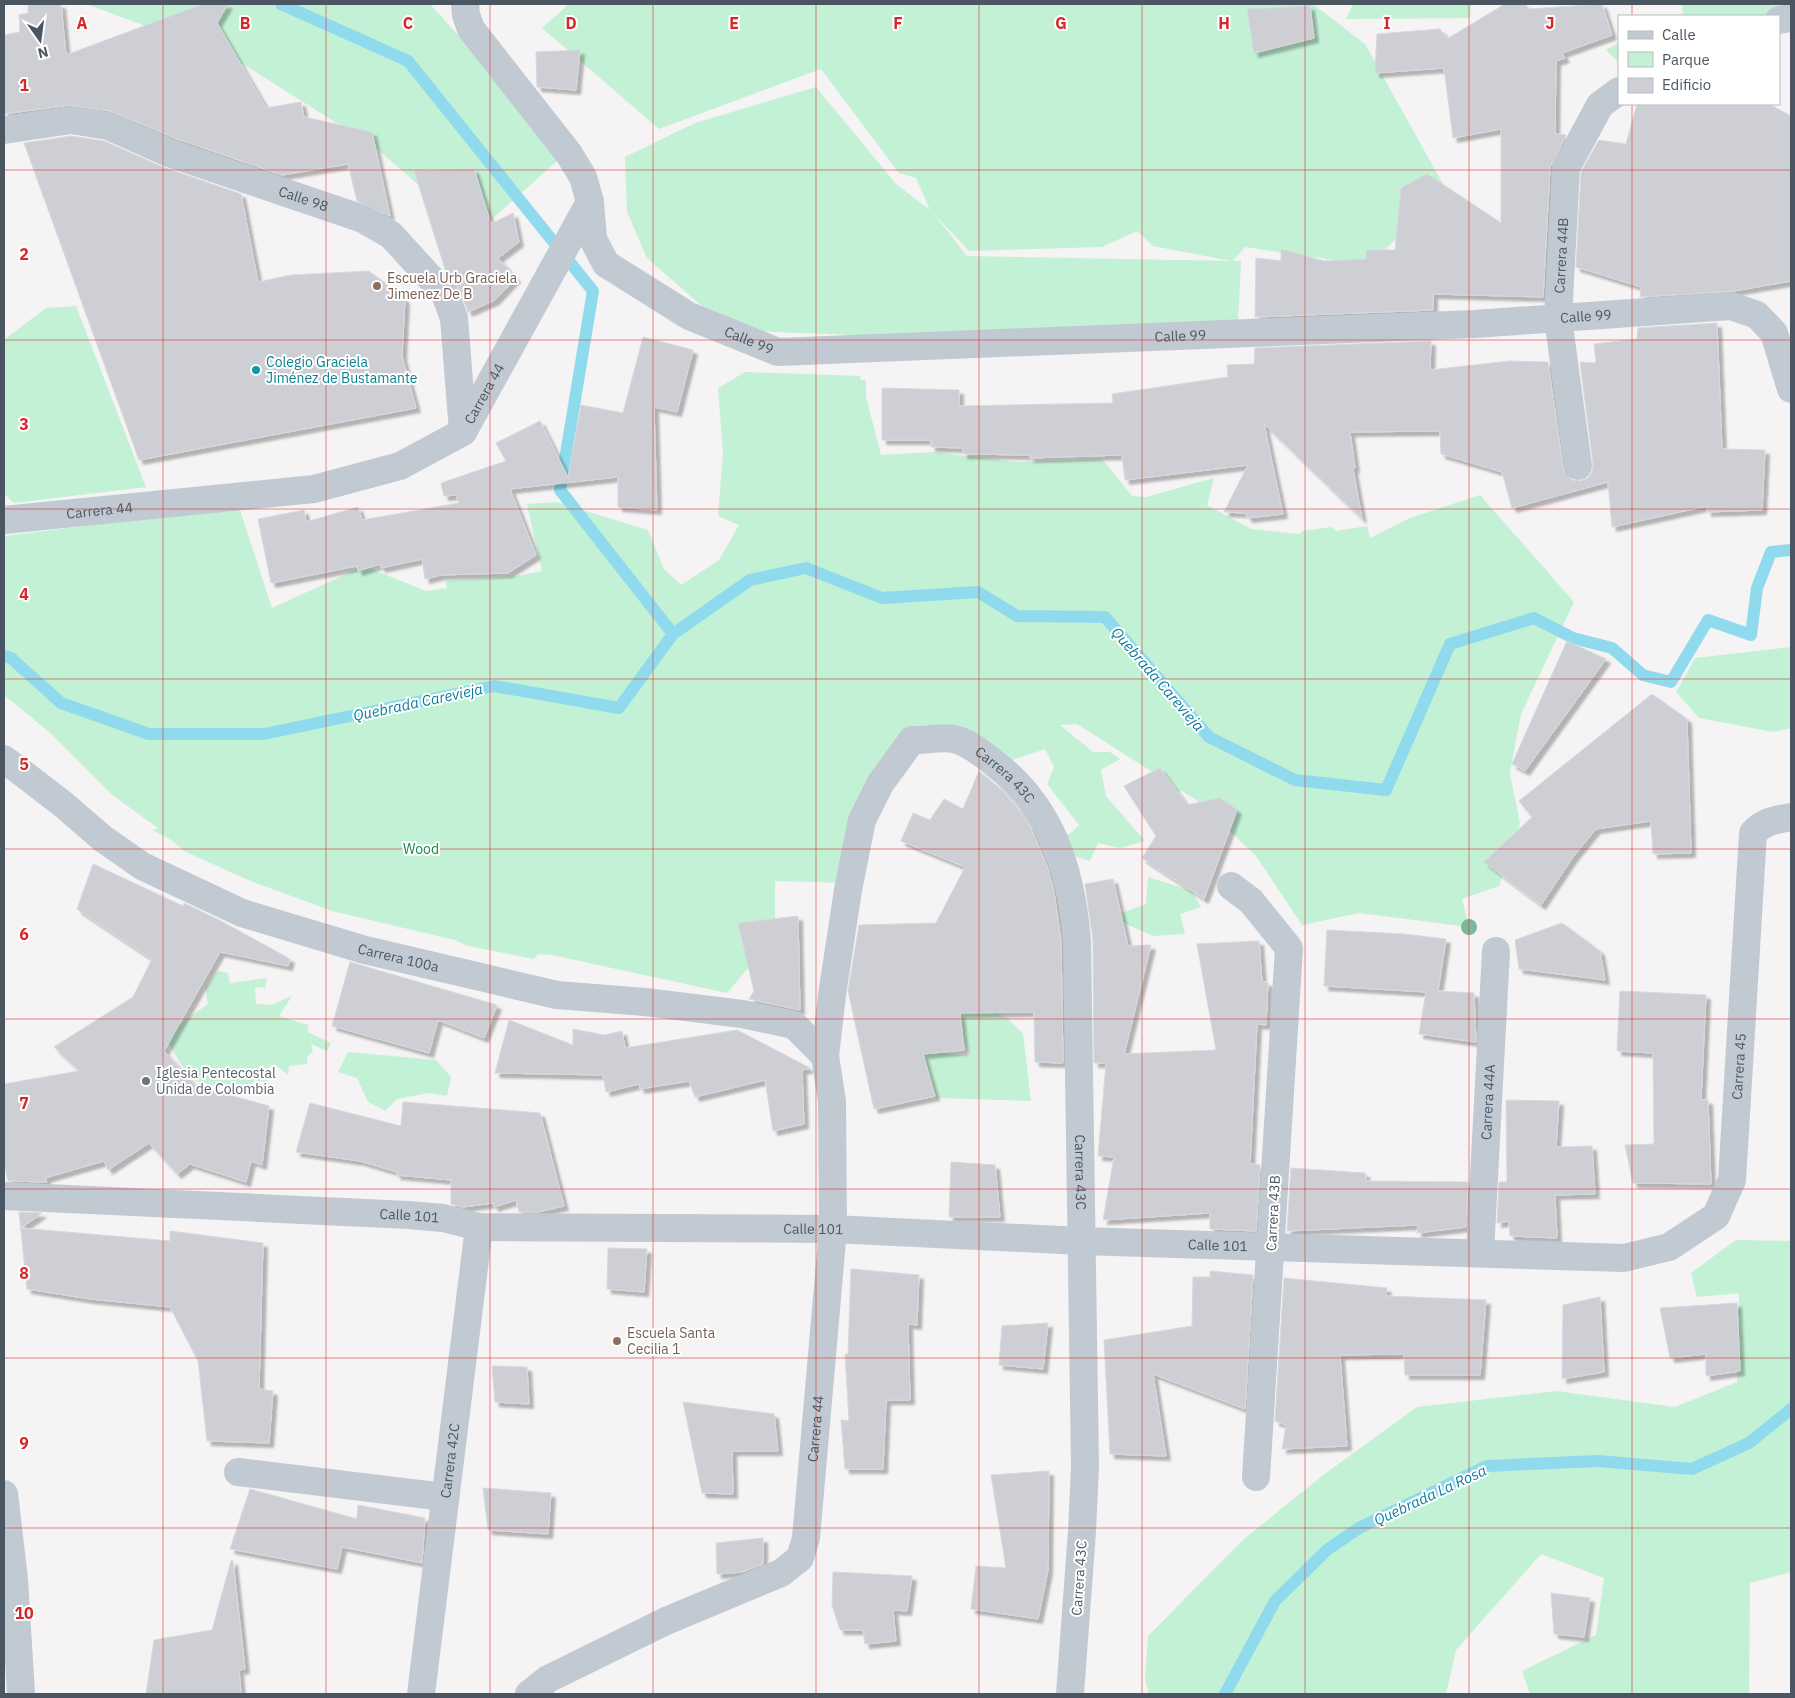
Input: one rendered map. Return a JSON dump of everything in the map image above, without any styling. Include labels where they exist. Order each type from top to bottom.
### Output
[{"type":"street","points":[[465,4],[466,15],[471,29],[569,154],[583,178],[590,202]]},
{"type":"street","name":"Carrera 44B","points":[[1578,466],[1558,318],[1566,168],[1600,105],[1618,92]]},
{"type":"street","name":"Calle 98","points":[[4,130],[71,120],[108,126],[169,154],[363,219],[391,235],[445,294],[454,318],[463,432]]},
{"type":"street","name":"Carrera 44","points":[[4,520],[314,489],[400,466],[463,432],[554,271],[590,202]]},
{"type":"street","name":"Calle 99","points":[[590,202],[593,239],[606,264],[689,316],[778,352],[1474,324],[1731,306],[1758,315],[1774,333],[1791,389]]},
{"type":"street","name":"Carrera 43C","points":[[914,740],[954,739],[980,752],[1015,779],[1036,804],[1057,846],[1074,900],[1077,940],[1085,1467],[1070,1694]]},
{"type":"street","name":"Carrera 44","points":[[529,1694],[548,1679],[666,1621],[781,1573],[800,1558],[806,1538],[833,1229],[832,1100],[825,1056],[832,994],[862,820],[880,784],[911,741],[914,740]]},
{"type":"street","name":"Carrera 100a","points":[[4,759],[64,805],[102,838],[142,866],[242,914],[365,950],[557,995],[645,1002],[742,1014],[794,1025],[825,1056]]},
{"type":"street","name":"Carrera 45","points":[[1624,1258],[1669,1247],[1716,1216],[1732,1180],[1753,833],[1760,826],[1780,819]]},
{"type":"street","name":"Carrera 43B","points":[[1231,886],[1251,901],[1289,948],[1256,1477]]},
{"type":"street","name":"Carrera 44A","points":[[1480,1253],[1496,951]]},
{"type":"street","name":"Calle 101","points":[[4,1196],[408,1215],[443,1218],[478,1227],[833,1229],[1081,1241],[1624,1258]]},
{"type":"street","name":"Carrera 42C","points":[[422,1694],[444,1497],[478,1227]]},
{"type":"street","points":[[238,1472],[444,1497]]},
{"type":"street","points":[[4,1494],[9,1579],[22,1694]]},
{"type":"green space","points":[[86,4],[430,4],[565,154],[475,234],[376,148],[235,59]]},
{"type":"green space","points":[[569,4],[1313,4],[1365,44],[1448,193],[1367,265],[1245,247],[1233,261],[1241,261],[1238,321],[905,337],[748,331],[712,315],[647,258],[627,212],[625,157],[695,123],[816,87],[896,184],[930,210],[916,178],[899,173],[821,69],[659,129],[542,28]],"holes":[[[934,214],[969,251],[1102,247],[1137,231],[1153,246],[1231,261],[967,256]]]},
{"type":"green space","points":[[1353,4],[1471,4],[1470,18],[1346,19]]},
{"type":"green space","points":[[1682,4],[1791,4],[1791,16],[1683,15]]},
{"type":"green space","points":[[1618,44],[1618,62],[1606,50]]},
{"type":"green space","points":[[76,306],[146,487],[14,503],[4,494],[4,340],[46,308]]},
{"type":"green space","name":"Wood","points":[[745,372],[860,376],[861,380],[866,380],[866,397],[881,455],[932,452],[1019,462],[1102,459],[1132,496],[1146,497],[1214,478],[1207,505],[1251,529],[1300,534],[1303,531],[1332,527],[1336,531],[1367,526],[1370,538],[1410,518],[1480,495],[1574,602],[1521,714],[1510,773],[1520,823],[1499,886],[1462,899],[1469,927],[1359,913],[1302,925],[1256,856],[1198,801],[1182,791],[1176,792],[1176,787],[1077,724],[1060,725],[1093,752],[1110,752],[1120,759],[1101,770],[1106,796],[1145,841],[1120,848],[1098,843],[1090,861],[1062,852],[1060,837],[1071,833],[1079,825],[1047,784],[1054,767],[1045,749],[1009,761],[992,743],[974,732],[908,738],[848,883],[775,881],[775,936],[727,993],[552,955],[538,954],[534,959],[468,946],[455,940],[332,911],[248,880],[186,852],[171,840],[152,830],[158,828],[111,794],[48,731],[4,695],[4,536],[239,507],[272,608],[364,566],[426,591],[447,588],[445,581],[517,576],[542,571],[527,504],[556,502],[648,530],[664,569],[681,585],[719,560],[739,525],[718,516],[723,453],[718,388]]},
{"type":"green space","points":[[1791,647],[1791,728],[1773,732],[1699,718],[1676,692],[1695,658]]},
{"type":"green space","points":[[1148,877],[1192,891],[1201,907],[1180,914],[1185,934],[1153,936],[1111,917],[1146,904]]},
{"type":"green space","points":[[218,971],[228,973],[230,983],[267,978],[265,988],[255,987],[256,1004],[271,1005],[292,996],[279,1016],[308,1025],[308,1032],[331,1043],[327,1051],[311,1044],[313,1052],[307,1057],[307,1064],[289,1066],[288,1075],[275,1064],[265,1070],[268,1083],[255,1080],[242,1094],[190,1079],[166,1039],[173,1029],[208,1004],[205,988]]},
{"type":"green space","points":[[922,1006],[990,1010],[1007,1018],[1023,1034],[1031,1101],[937,1098],[915,1063],[933,1023],[949,1054],[970,1055],[954,1022]]},
{"type":"green space","points":[[348,1052],[436,1060],[451,1077],[447,1096],[428,1093],[397,1099],[385,1111],[368,1102],[357,1078],[338,1072]]},
{"type":"green space","points":[[1736,1240],[1791,1241],[1791,1572],[1750,1583],[1749,1694],[1530,1694],[1522,1671],[1596,1635],[1604,1578],[1541,1554],[1456,1650],[1446,1694],[1149,1694],[1145,1680],[1148,1636],[1244,1539],[1326,1473],[1417,1407],[1556,1391],[1675,1407],[1737,1382],[1739,1293],[1697,1297],[1691,1273]]},
{"type":"building","points":[[28,4],[61,4],[66,55],[203,4],[228,4],[217,23],[266,108],[301,102],[304,117],[372,132],[390,216],[357,201],[348,164],[282,175],[175,138],[111,111],[69,105],[4,114],[4,35],[20,32],[19,15],[28,13]]},
{"type":"building","points":[[1505,4],[1525,4],[1529,9],[1602,4],[1612,35],[1562,53],[1565,58],[1556,61],[1555,134],[1566,135],[1550,167],[1543,297],[1433,294],[1433,310],[1255,317],[1256,258],[1281,261],[1281,249],[1324,261],[1366,259],[1366,250],[1395,250],[1401,188],[1427,174],[1501,223],[1501,129],[1453,138],[1444,68],[1375,73],[1377,34],[1440,29],[1447,39]]},
{"type":"building","points":[[1310,6],[1314,38],[1254,53],[1247,9]]},
{"type":"building","points":[[580,50],[576,90],[537,87],[536,52]]},
{"type":"building","points":[[1637,105],[1771,105],[1791,116],[1791,281],[1734,291],[1640,297],[1641,287],[1576,267],[1581,172],[1599,140],[1626,144]]},
{"type":"building","name":"Colegio Graciela Jiménez de Bustamante","points":[[71,136],[104,141],[163,167],[241,194],[258,282],[291,275],[369,271],[405,299],[402,356],[416,408],[139,460],[24,143]]},
{"type":"building","points":[[474,169],[491,224],[513,213],[519,242],[498,258],[516,278],[495,300],[468,312],[459,288],[446,272],[414,171]]},
{"type":"building","points":[[1717,323],[1722,449],[1765,450],[1762,510],[1707,512],[1707,506],[1612,527],[1608,482],[1512,508],[1502,472],[1441,454],[1440,431],[1350,432],[1355,468],[1353,469],[1362,519],[1264,424],[1283,514],[1248,518],[1245,513],[1224,512],[1248,465],[1125,480],[1122,455],[1030,458],[1030,455],[963,454],[963,448],[931,447],[931,440],[882,440],[882,388],[959,390],[959,406],[1113,403],[1112,394],[1228,377],[1227,365],[1254,364],[1255,348],[1431,341],[1430,370],[1509,361],[1548,362],[1563,468],[1566,476],[1572,480],[1580,481],[1588,478],[1592,472],[1593,464],[1580,362],[1596,363],[1594,344],[1637,339],[1638,328]]},
{"type":"building","points":[[643,337],[693,350],[677,412],[654,407],[657,510],[618,507],[618,477],[510,489],[536,555],[508,573],[441,575],[425,579],[422,559],[381,568],[380,564],[358,571],[357,566],[271,583],[258,519],[304,510],[306,522],[358,507],[362,520],[459,503],[456,495],[444,496],[441,483],[506,461],[496,443],[540,421],[568,477],[581,405],[623,413]]},
{"type":"building","points":[[1567,641],[1606,659],[1525,771],[1512,764]]},
{"type":"building","points":[[1652,694],[1687,719],[1691,853],[1653,854],[1651,821],[1596,829],[1573,857],[1541,905],[1484,862],[1532,817],[1519,801]]},
{"type":"building","points":[[1160,768],[1187,805],[1220,798],[1237,810],[1204,899],[1142,858],[1156,836],[1124,786]]},
{"type":"building","points":[[979,771],[1003,791],[1018,809],[1031,828],[1048,869],[1054,892],[1061,941],[1063,1063],[1035,1062],[1034,1012],[960,1013],[964,1050],[923,1054],[935,1096],[874,1109],[848,991],[859,925],[936,923],[965,867],[901,841],[913,813],[930,820],[944,799],[963,809]]},
{"type":"building","points":[[93,864],[183,906],[184,903],[290,959],[288,966],[220,952],[164,1051],[196,1086],[269,1106],[262,1165],[251,1161],[246,1182],[190,1164],[177,1174],[149,1143],[108,1170],[104,1161],[45,1178],[47,1182],[8,1181],[4,1163],[4,1084],[79,1071],[54,1047],[133,997],[152,959],[77,909]]},
{"type":"building","points":[[1113,879],[1128,946],[1151,945],[1124,1054],[1216,1050],[1197,944],[1259,941],[1262,982],[1268,982],[1266,1025],[1257,1024],[1250,1164],[1260,1165],[1256,1231],[1210,1229],[1210,1213],[1103,1220],[1114,1157],[1098,1156],[1106,1063],[1094,1063],[1093,940],[1085,884]]},
{"type":"building","points":[[798,916],[800,1010],[749,999],[754,991],[738,923]]},
{"type":"building","points":[[1562,923],[1600,951],[1605,980],[1519,969],[1515,940]]},
{"type":"building","points":[[1327,930],[1404,934],[1446,939],[1438,991],[1474,993],[1476,1042],[1419,1034],[1426,992],[1324,986]]},
{"type":"building","points":[[350,962],[497,1005],[484,1038],[438,1020],[429,1053],[332,1026]]},
{"type":"building","points":[[1620,991],[1706,995],[1701,1100],[1708,1100],[1711,1184],[1633,1183],[1625,1145],[1654,1144],[1653,1053],[1617,1051]]},
{"type":"building","points":[[509,1020],[573,1045],[573,1029],[604,1035],[622,1031],[625,1048],[737,1030],[810,1068],[802,1070],[804,1124],[773,1131],[765,1080],[695,1097],[689,1081],[640,1089],[639,1084],[606,1092],[603,1075],[495,1073]]},
{"type":"building","points":[[1506,1100],[1559,1101],[1556,1147],[1592,1146],[1595,1194],[1555,1195],[1557,1238],[1510,1236],[1509,1221],[1497,1223],[1499,1182],[1507,1182]]},
{"type":"building","points":[[403,1102],[540,1113],[564,1206],[538,1212],[519,1212],[516,1200],[494,1207],[493,1203],[463,1207],[451,1204],[451,1180],[396,1175],[397,1172],[360,1161],[296,1152],[310,1103],[401,1126]]},
{"type":"building","points":[[951,1162],[995,1165],[1000,1217],[949,1217]]},
{"type":"building","points":[[1291,1168],[1365,1173],[1366,1181],[1468,1182],[1466,1227],[1417,1233],[1418,1225],[1287,1231]]},
{"type":"building","points":[[19,1212],[42,1213],[21,1228],[170,1241],[170,1231],[263,1243],[259,1389],[273,1391],[269,1443],[207,1441],[198,1361],[170,1307],[90,1299],[27,1289]]},
{"type":"building","points":[[608,1248],[647,1249],[644,1292],[607,1289]]},
{"type":"building","points":[[851,1269],[919,1275],[917,1325],[908,1324],[910,1400],[886,1400],[883,1469],[845,1469],[841,1420],[849,1421],[845,1354],[848,1354]]},
{"type":"building","points":[[1210,1271],[1253,1275],[1245,1409],[1153,1374],[1166,1456],[1110,1454],[1104,1340],[1192,1326],[1193,1277],[1210,1277]]},
{"type":"building","points":[[1284,1278],[1387,1288],[1386,1296],[1486,1300],[1480,1375],[1405,1375],[1404,1354],[1340,1355],[1347,1446],[1282,1449],[1286,1425],[1275,1421]]},
{"type":"building","points":[[1600,1297],[1604,1372],[1562,1379],[1563,1305]]},
{"type":"building","points":[[1737,1303],[1740,1371],[1706,1376],[1706,1354],[1670,1358],[1660,1308]]},
{"type":"building","points":[[1048,1323],[1043,1369],[999,1365],[1002,1326]]},
{"type":"building","points":[[492,1366],[527,1367],[529,1404],[495,1402]]},
{"type":"building","points":[[683,1402],[774,1414],[778,1451],[732,1451],[733,1494],[702,1493]]},
{"type":"building","points":[[1049,1471],[1048,1570],[1038,1619],[971,1609],[976,1566],[1006,1568],[991,1475]]},
{"type":"building","points":[[483,1488],[551,1493],[548,1534],[488,1530]]},
{"type":"building","points":[[250,1489],[357,1519],[358,1505],[425,1518],[422,1563],[342,1547],[337,1569],[230,1549]]},
{"type":"building","points":[[763,1538],[763,1564],[742,1572],[717,1574],[716,1543]]},
{"type":"building","points":[[231,1561],[233,1561],[245,1669],[239,1670],[241,1694],[146,1694],[154,1640],[212,1630]]},
{"type":"building","points":[[833,1572],[912,1576],[907,1611],[893,1610],[896,1641],[865,1644],[863,1630],[840,1630],[832,1605]]},
{"type":"building","points":[[1551,1593],[1590,1598],[1584,1637],[1554,1634]]},
{"type":"waterway","points":[[281,4],[408,61],[593,291],[560,490],[673,634]]},
{"type":"waterway","name":"Quebrada Carevieja","points":[[4,656],[11,658],[61,703],[149,734],[264,734],[494,686],[619,708],[673,634],[750,580],[806,568],[882,598],[978,592],[1017,616],[1105,617],[1209,737],[1295,780],[1386,790],[1450,644],[1534,618],[1573,638],[1612,648],[1643,675],[1671,682],[1708,620],[1751,635],[1757,588],[1771,552],[1791,550]]},
{"type":"waterway","name":"Quebrada La Rosa","points":[[1225,1694],[1275,1601],[1327,1550],[1359,1528],[1487,1466],[1598,1461],[1692,1469],[1749,1443],[1791,1409]]},
{"type":"place","name":"Escuela Urb Graciela Jimenez De B","points":[[377,286]]},
{"type":"place","name":"Colegio Graciela Jiménez de Bustamante","points":[[256,370]]},
{"type":"place","name":"Iglesia Pentecostal Unida de Colombia","points":[[146,1081]]},
{"type":"place","name":"Escuela Santa Cecilia 1","points":[[617,1341]]}]
